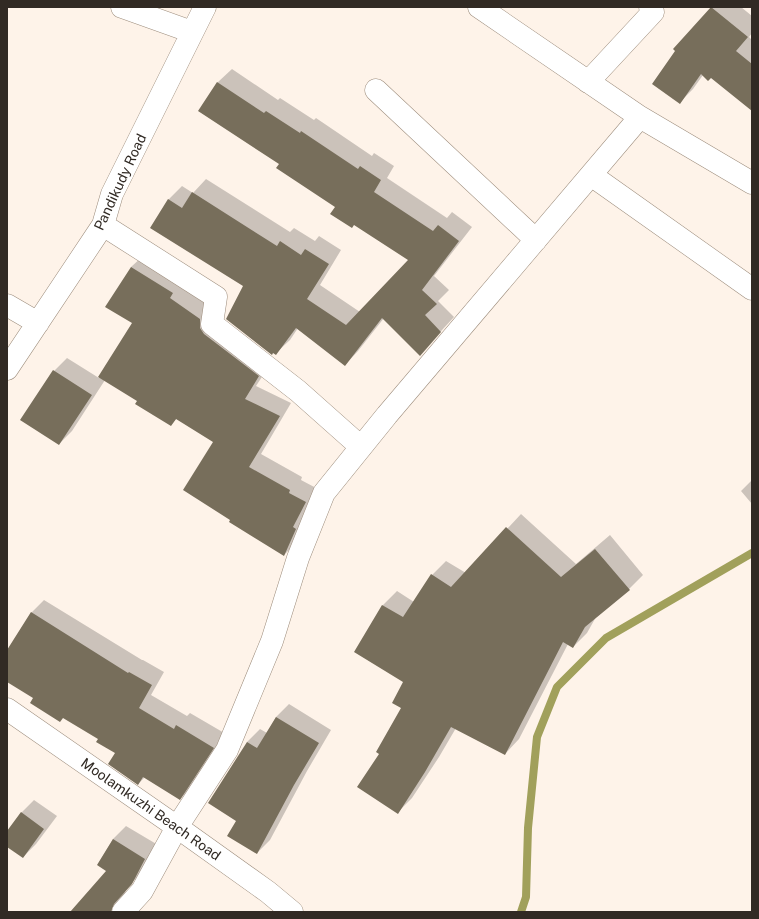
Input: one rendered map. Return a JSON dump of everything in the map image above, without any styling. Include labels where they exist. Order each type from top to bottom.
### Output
[{"type":"street","points":[[122,7],[192,32]]},
{"type":"street","name":"Pandikudy Road","points":[[7,369],[103,225],[112,194],[205,7]]},
{"type":"street","points":[[479,7],[640,117],[752,183]]},
{"type":"street","points":[[588,82],[653,12],[650,7]]},
{"type":"street","points":[[376,90],[536,240]]},
{"type":"street","points":[[123,912],[142,891],[177,826],[227,750],[272,642],[298,558],[324,492],[640,117]]},
{"type":"street","points":[[591,175],[752,290]]},
{"type":"street","points":[[103,225],[216,297],[212,324],[298,391],[361,447]]},
{"type":"street","points":[[7,305],[38,323]]},
{"type":"street","name":"Moolamkuzhi Beach Road","points":[[7,708],[177,826],[268,892],[292,912]]},
{"type":"building","points":[[711,7],[748,37],[736,51],[752,64],[752,111],[711,78],[708,81],[701,74],[680,104],[652,84],[675,51],[673,49]]},
{"type":"building","points":[[217,82],[264,113],[266,111],[300,133],[301,131],[358,169],[360,166],[381,180],[374,192],[433,231],[438,225],[459,241],[422,290],[437,304],[425,315],[441,332],[420,356],[382,318],[345,366],[296,328],[276,355],[273,353],[272,355],[226,319],[243,286],[150,228],[168,199],[182,208],[192,192],[277,246],[280,241],[301,255],[305,249],[329,264],[307,299],[346,325],[408,260],[354,225],[352,228],[330,214],[335,207],[276,168],[279,164],[198,111]]},
{"type":"building","points":[[131,267],[173,293],[170,298],[200,319],[200,328],[204,334],[259,376],[245,399],[280,416],[249,467],[290,490],[289,493],[306,502],[293,527],[296,529],[284,556],[229,522],[230,520],[183,490],[213,442],[176,419],[171,426],[135,404],[137,401],[98,377],[132,323],[105,307]]},
{"type":"building","points":[[53,370],[92,395],[59,445],[20,420]]},
{"type":"building","points":[[506,527],[561,577],[595,549],[630,590],[585,627],[573,648],[563,642],[505,755],[451,727],[425,772],[398,814],[357,787],[379,754],[376,752],[401,708],[392,703],[403,682],[354,652],[382,605],[403,617],[431,574],[451,587]]},
{"type":"building","points":[[31,612],[128,673],[129,672],[152,685],[139,708],[174,729],[176,725],[214,748],[180,800],[143,777],[138,785],[108,764],[115,753],[96,742],[98,739],[63,718],[60,722],[30,703],[33,698],[7,682],[7,650]]},
{"type":"building","points":[[276,717],[319,743],[294,785],[257,854],[227,836],[236,821],[208,803],[247,742],[257,748]]},
{"type":"building","points":[[21,812],[44,829],[23,858],[7,847],[7,831]]},
{"type":"building","points":[[113,839],[145,859],[132,884],[114,904],[111,912],[70,912],[106,871],[97,865]]},
{"type":"waterway","points":[[521,912],[526,897],[528,828],[537,737],[557,687],[606,638],[752,553]]}]
